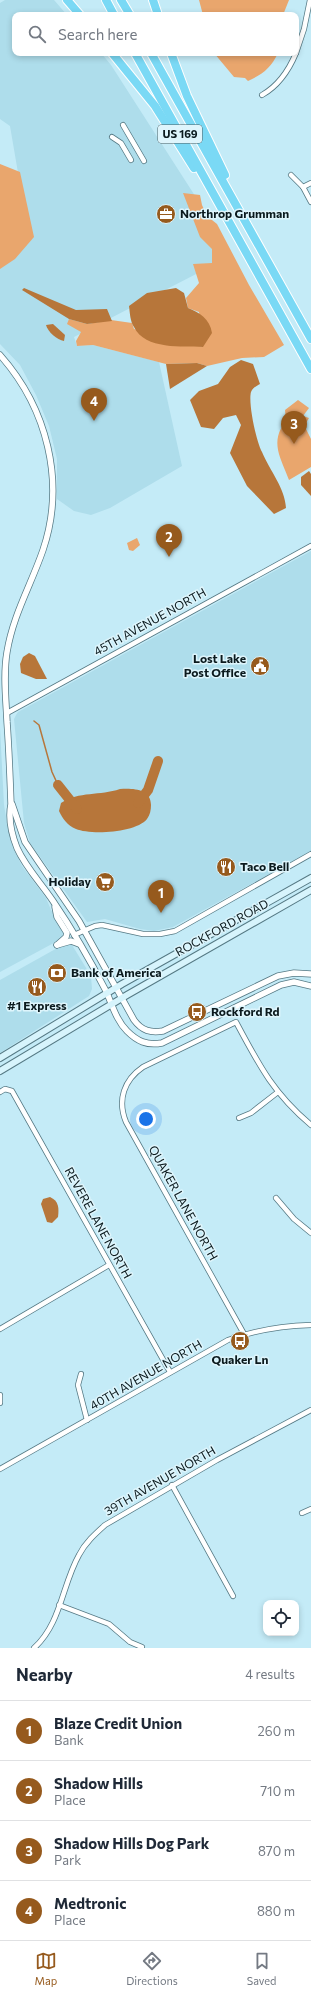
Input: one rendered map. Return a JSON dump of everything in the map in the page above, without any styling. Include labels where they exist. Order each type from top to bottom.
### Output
[{"type":"highway","points":[[67,0],[77,12]]},
{"type":"highway","points":[[106,0],[112,12]]},
{"type":"highway","points":[[121,0],[128,12]]},
{"type":"highway","points":[[152,0],[157,12]]},
{"type":"highway","points":[[114,56],[155,106],[202,182],[226,214]]},
{"type":"highway","name":"US 169","points":[[137,56],[311,369]]},
{"type":"highway","name":"US 169","points":[[153,56],[311,339]]},
{"type":"highway","points":[[172,56],[184,88],[224,174],[238,209]]},
{"type":"main road","name":"ROCKFORD ROAD","points":[[0,1058],[107,993],[311,878]]},
{"type":"main road","name":"ROCKFORD ROAD","points":[[0,1072],[121,998],[311,890]]},
{"type":"street","points":[[299,44],[304,29],[310,0]]},
{"type":"street","points":[[262,94],[273,89],[285,73],[294,56]]},
{"type":"street","points":[[123,125],[144,161]]},
{"type":"street","points":[[112,137],[121,143],[131,160]]},
{"type":"street","points":[[291,175],[303,188],[311,202]]},
{"type":"street","points":[[303,188],[311,183]]},
{"type":"street","points":[[0,355],[24,387],[41,421],[51,462],[52,495],[48,527],[43,550],[16,614],[11,632],[5,670],[6,713],[12,804],[25,842],[84,930],[121,998],[138,1025],[145,1030],[153,1032],[172,1027],[202,1011],[278,976],[294,972],[311,974]]},
{"type":"street","name":"45TH AVENUE NORTH","points":[[0,717],[311,546]]},
{"type":"street","points":[[12,804],[9,816],[17,848],[31,873],[53,902],[79,944],[107,993],[111,1004],[125,1030],[137,1040],[155,1044],[170,1039],[281,985],[294,982],[311,986]]},
{"type":"street","points":[[74,936],[84,930],[102,925],[143,934],[160,934],[175,931],[311,854]]},
{"type":"street","points":[[53,902],[58,917],[67,933],[66,937],[57,945],[68,941],[79,944]]},
{"type":"street","name":"QUAKER LANE NORTH","points":[[244,1334],[126,1122],[121,1105],[125,1087],[136,1072],[236,1022],[262,1071],[278,1092]]},
{"type":"street","name":"REVERE LANE NORTH","points":[[0,1092],[5,1089],[12,1091],[170,1372]]},
{"type":"street","points":[[239,1118],[251,1113],[278,1092],[311,1125]]},
{"type":"street","points":[[276,1198],[294,1219],[311,1233]]},
{"type":"street","points":[[0,1329],[109,1265]]},
{"type":"street","name":"40TH AVENUE NORTH","points":[[0,1469],[209,1350],[244,1334],[289,1326],[311,1325]]},
{"type":"street","points":[[81,1374],[78,1385],[87,1420]]},
{"type":"street","points":[[0,1395],[0,1403]]},
{"type":"street","name":"39TH AVENUE NORTH","points":[[34,1648],[52,1624],[78,1555],[94,1534],[116,1517],[172,1485],[311,1410]]},
{"type":"street","points":[[172,1485],[233,1596]]},
{"type":"street","points":[[302,1514],[311,1509]]},
{"type":"street","points":[[59,1605],[108,1624],[130,1642],[142,1647]]},
{"type":"shaded area","name":"Northrop Grumman","points":[[5,0],[54,0],[64,12],[12,12],[12,56],[104,56],[111,65],[233,255],[74,337],[77,346],[93,345],[159,362],[182,466],[110,508],[91,515],[74,511],[57,499],[57,459],[49,426],[36,395],[20,365],[0,344],[0,257],[28,231],[10,126],[0,119],[0,3]]},
{"type":"shaded area","points":[[199,0],[289,0],[284,12],[202,12]]},
{"type":"shaded area","points":[[216,56],[276,56],[266,70],[248,81],[245,78],[234,77]]},
{"type":"shaded area","points":[[0,164],[20,172],[34,237],[15,259],[0,269]]},
{"type":"shaded area","points":[[183,193],[200,195],[202,205],[207,216],[217,224],[249,285],[284,345],[264,357],[242,358],[207,366],[197,363],[166,364],[93,345],[77,346],[76,341],[81,332],[67,324],[69,319],[87,324],[111,320],[132,323],[134,329],[203,347],[199,312],[188,308],[186,298],[199,283],[193,264],[212,263],[212,249],[200,237]]},
{"type":"shaded area","points":[[24,288],[76,310],[107,309],[112,321],[87,324],[69,319],[22,290]]},
{"type":"shaded area","points":[[176,288],[184,293],[188,308],[200,314],[211,328],[212,333],[203,347],[175,346],[155,343],[147,340],[139,334],[133,325],[130,317],[129,306],[147,293]]},
{"type":"shaded area","points":[[53,324],[65,335],[64,341],[53,335],[46,325]]},
{"type":"shaded area","points":[[241,360],[253,364],[260,384],[254,388],[250,397],[253,422],[257,440],[283,493],[286,508],[274,514],[247,486],[230,453],[241,425],[236,415],[223,418],[214,429],[201,427],[190,400],[199,391],[218,384],[230,367]]},
{"type":"shaded area","points":[[197,363],[207,366],[170,389],[166,364]]},
{"type":"shaded area","points":[[298,400],[309,408],[303,416],[309,418],[306,423],[306,429],[311,439],[311,467],[289,480],[280,457],[277,443],[278,436],[286,421],[285,410]]},
{"type":"shaded area","points":[[309,471],[311,474],[311,496],[301,485],[301,477]]},
{"type":"shaded area","points":[[137,538],[140,545],[133,551],[129,550],[127,543]]},
{"type":"shaded area","points":[[311,551],[311,851],[173,927],[154,931],[140,929],[105,919],[87,922],[30,843],[24,823],[14,719],[16,715],[18,712]]},
{"type":"shaded area","points":[[29,653],[35,656],[47,679],[36,679],[21,673],[20,664],[23,657]]},
{"type":"shaded area","points":[[0,728],[4,805],[13,848],[22,866],[46,898],[51,910],[66,933],[63,938],[0,972]]},
{"type":"shaded area","points":[[120,789],[136,789],[148,796],[151,805],[149,816],[141,824],[113,832],[83,831],[68,824],[59,811],[61,803],[68,799],[82,795]]},
{"type":"shaded area","points":[[68,942],[72,945],[91,976],[92,989],[89,996],[0,1053],[0,980]]},
{"type":"shaded area","points":[[50,1197],[57,1203],[58,1208],[58,1217],[52,1223],[47,1222],[41,1204],[43,1199]]},
{"type":"waterway","points":[[34,721],[39,725],[52,772],[58,785]]},
{"type":"waterway","points":[[138,803],[148,790],[158,761]]},
{"type":"waterway","points":[[58,785],[77,809]]},
{"type":"place","name":"Northrop Grumman","points":[[166,214]]},
{"type":"place","name":"Medtronic","points":[[94,421]]},
{"type":"place","name":"Shadow Hills Dog Park","points":[[294,444]]},
{"type":"place","name":"Shadow Hills","points":[[169,557]]},
{"type":"place","name":"Lost Lake Post Office","points":[[260,666]]},
{"type":"place","name":"Taco Bell","points":[[226,867]]},
{"type":"place","name":"Holiday","points":[[105,882]]},
{"type":"place","name":"Blaze Credit Union","points":[[161,913]]},
{"type":"place","name":"Bank of America","points":[[57,973]]},
{"type":"place","name":"#1 Express","points":[[37,987]]},
{"type":"place","name":"Rockford Rd","points":[[197,1012]]},
{"type":"place","name":"Quaker Ln","points":[[240,1341]]}]
